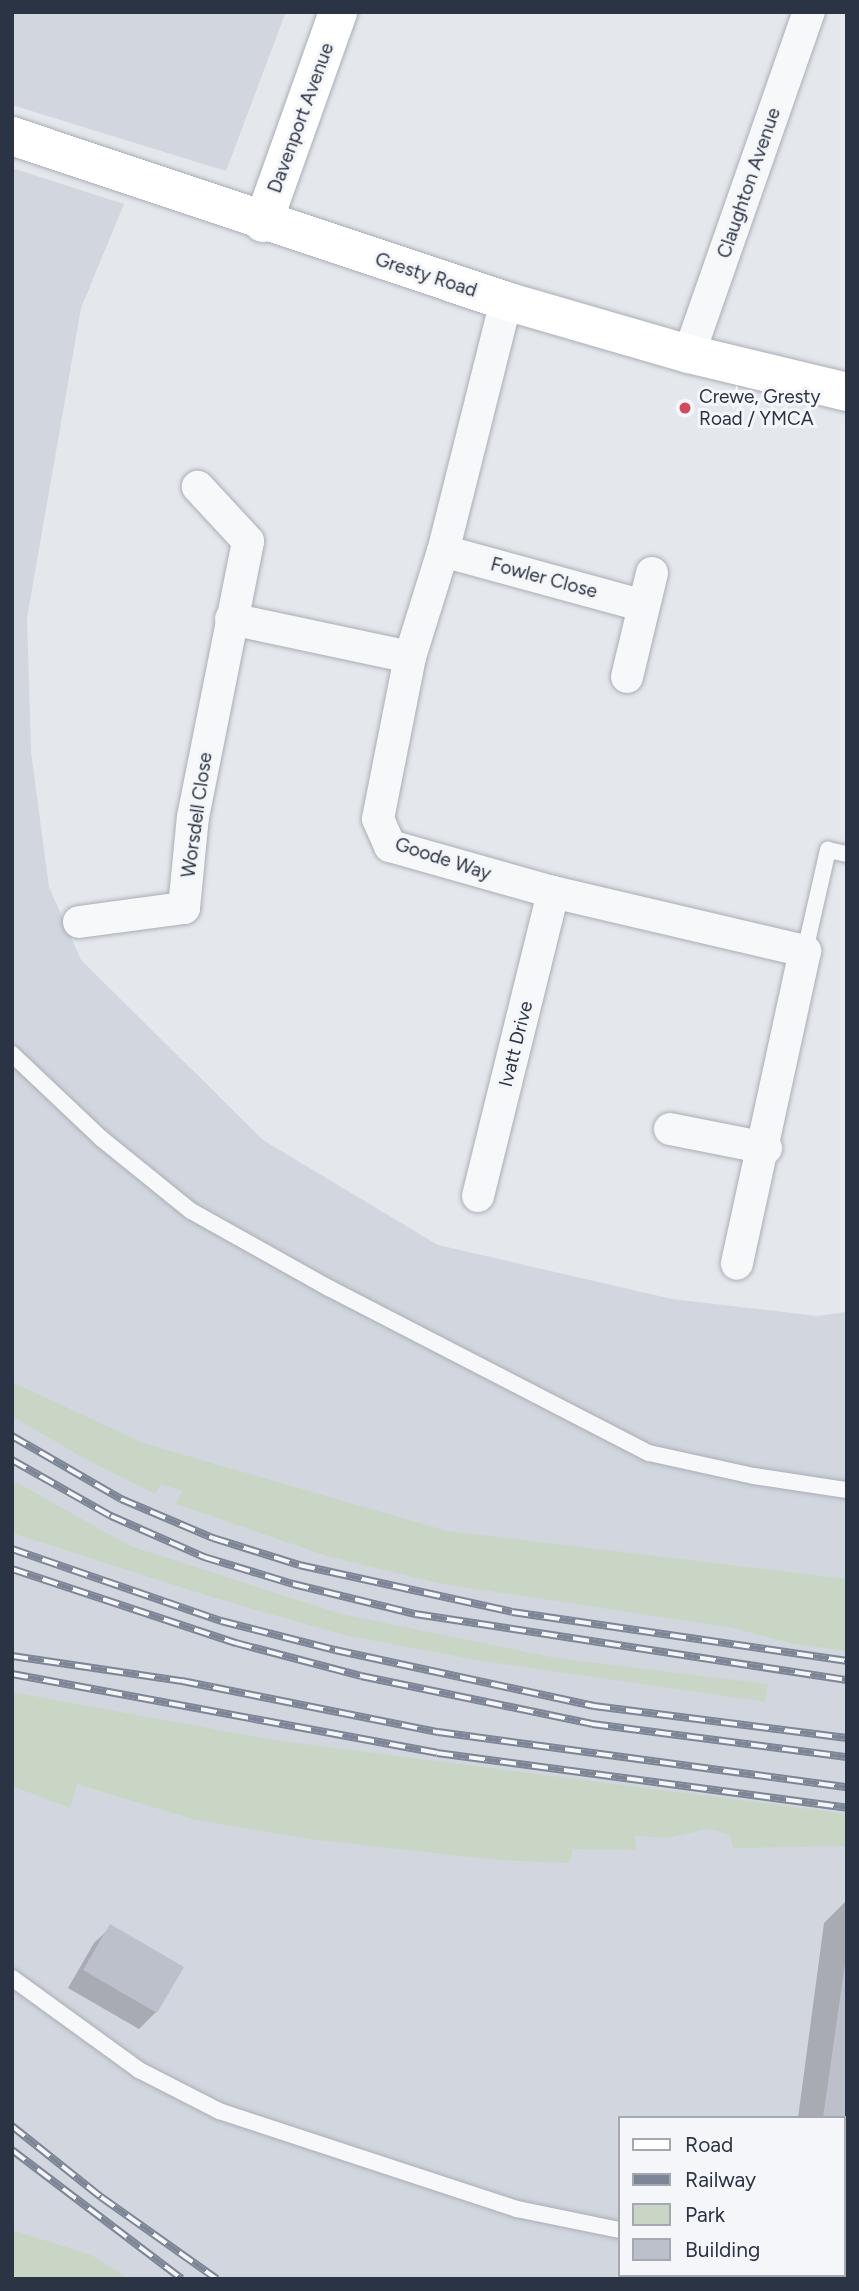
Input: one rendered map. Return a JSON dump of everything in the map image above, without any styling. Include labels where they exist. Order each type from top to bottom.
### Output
[{"type":"main road","name":"Davenport Avenue","points":[[263,223],[338,12]]},
{"type":"main road","name":"Gresty Road","points":[[12,136],[263,223],[506,301],[689,354],[847,392]]},
{"type":"street","name":"Claughton Avenue","points":[[689,354],[809,12]]},
{"type":"street","name":"Goode Way","points":[[506,301],[443,551],[410,657],[378,818],[390,846],[553,892],[805,951]]},
{"type":"street","name":"Worsdell Close","points":[[79,922],[184,908],[193,817],[248,541],[198,487]]},
{"type":"street","name":"Fowler Close","points":[[443,551],[644,606]]},
{"type":"street","points":[[627,677],[652,573]]},
{"type":"street","points":[[231,619],[410,657]]},
{"type":"street","name":"Ivatt Drive","points":[[478,1196],[553,892]]},
{"type":"street","points":[[737,1264],[765,1148],[805,951]]},
{"type":"street","points":[[670,1129],[765,1148]]},
{"type":"lane","points":[[805,951],[828,850],[847,854]]},
{"type":"lane","points":[[12,1054],[102,1139],[191,1211],[328,1288],[649,1454],[847,1490]]},
{"type":"lane","points":[[12,1978],[139,2070],[219,2111],[517,2208],[618,2230]]},
{"type":"shaded area","points":[[12,12],[285,14],[226,171],[12,105]]},
{"type":"shaded area","points":[[12,168],[124,204],[81,308],[27,618],[31,752],[49,887],[81,960],[263,1140],[438,1245],[672,1299],[817,1316],[847,1312],[847,2279],[12,2279]]},
{"type":"green space","points":[[12,1382],[143,1443],[447,1531],[847,1579],[847,1651],[794,1644],[733,1628],[438,1583],[327,1556],[176,1504],[182,1491],[161,1484],[155,1494],[87,1460],[12,1416]]},
{"type":"green space","points":[[12,1480],[130,1546],[341,1614],[556,1658],[768,1684],[765,1702],[482,1661],[344,1635],[215,1598],[12,1533]]},
{"type":"green space","points":[[12,1692],[274,1740],[847,1814],[847,1846],[733,1848],[729,1834],[708,1829],[667,1838],[635,1836],[636,1850],[573,1849],[569,1863],[497,1860],[309,1839],[192,1819],[77,1784],[70,1808],[12,1786]]},
{"type":"green space","points":[[12,2230],[91,2255],[130,2279],[12,2279]]},
{"type":"building","points":[[110,1924],[184,1967],[157,2013],[83,1970]]},
{"type":"building","points":[[847,1949],[847,2155],[845,2116],[823,2116]]},
{"type":"railway","points":[[12,1436],[121,1499],[213,1538],[299,1565],[512,1612],[847,1661]]},
{"type":"railway","points":[[12,1460],[111,1516],[204,1557],[293,1584],[415,1614],[847,1680]]},
{"type":"railway","points":[[12,1549],[221,1621],[335,1650],[594,1706],[847,1738]]},
{"type":"railway","points":[[12,1569],[236,1643],[361,1676],[592,1724],[847,1757]]},
{"type":"railway","points":[[12,1656],[182,1681],[438,1732],[847,1787]]},
{"type":"railway","points":[[12,1674],[437,1753],[847,1808]]},
{"type":"railway","points":[[12,2126],[101,2197],[217,2279]]},
{"type":"railway","points":[[12,2150],[182,2279]]},
{"type":"place","name":"Crewe, Gresty Road / YMCA","points":[[685,408]]}]
